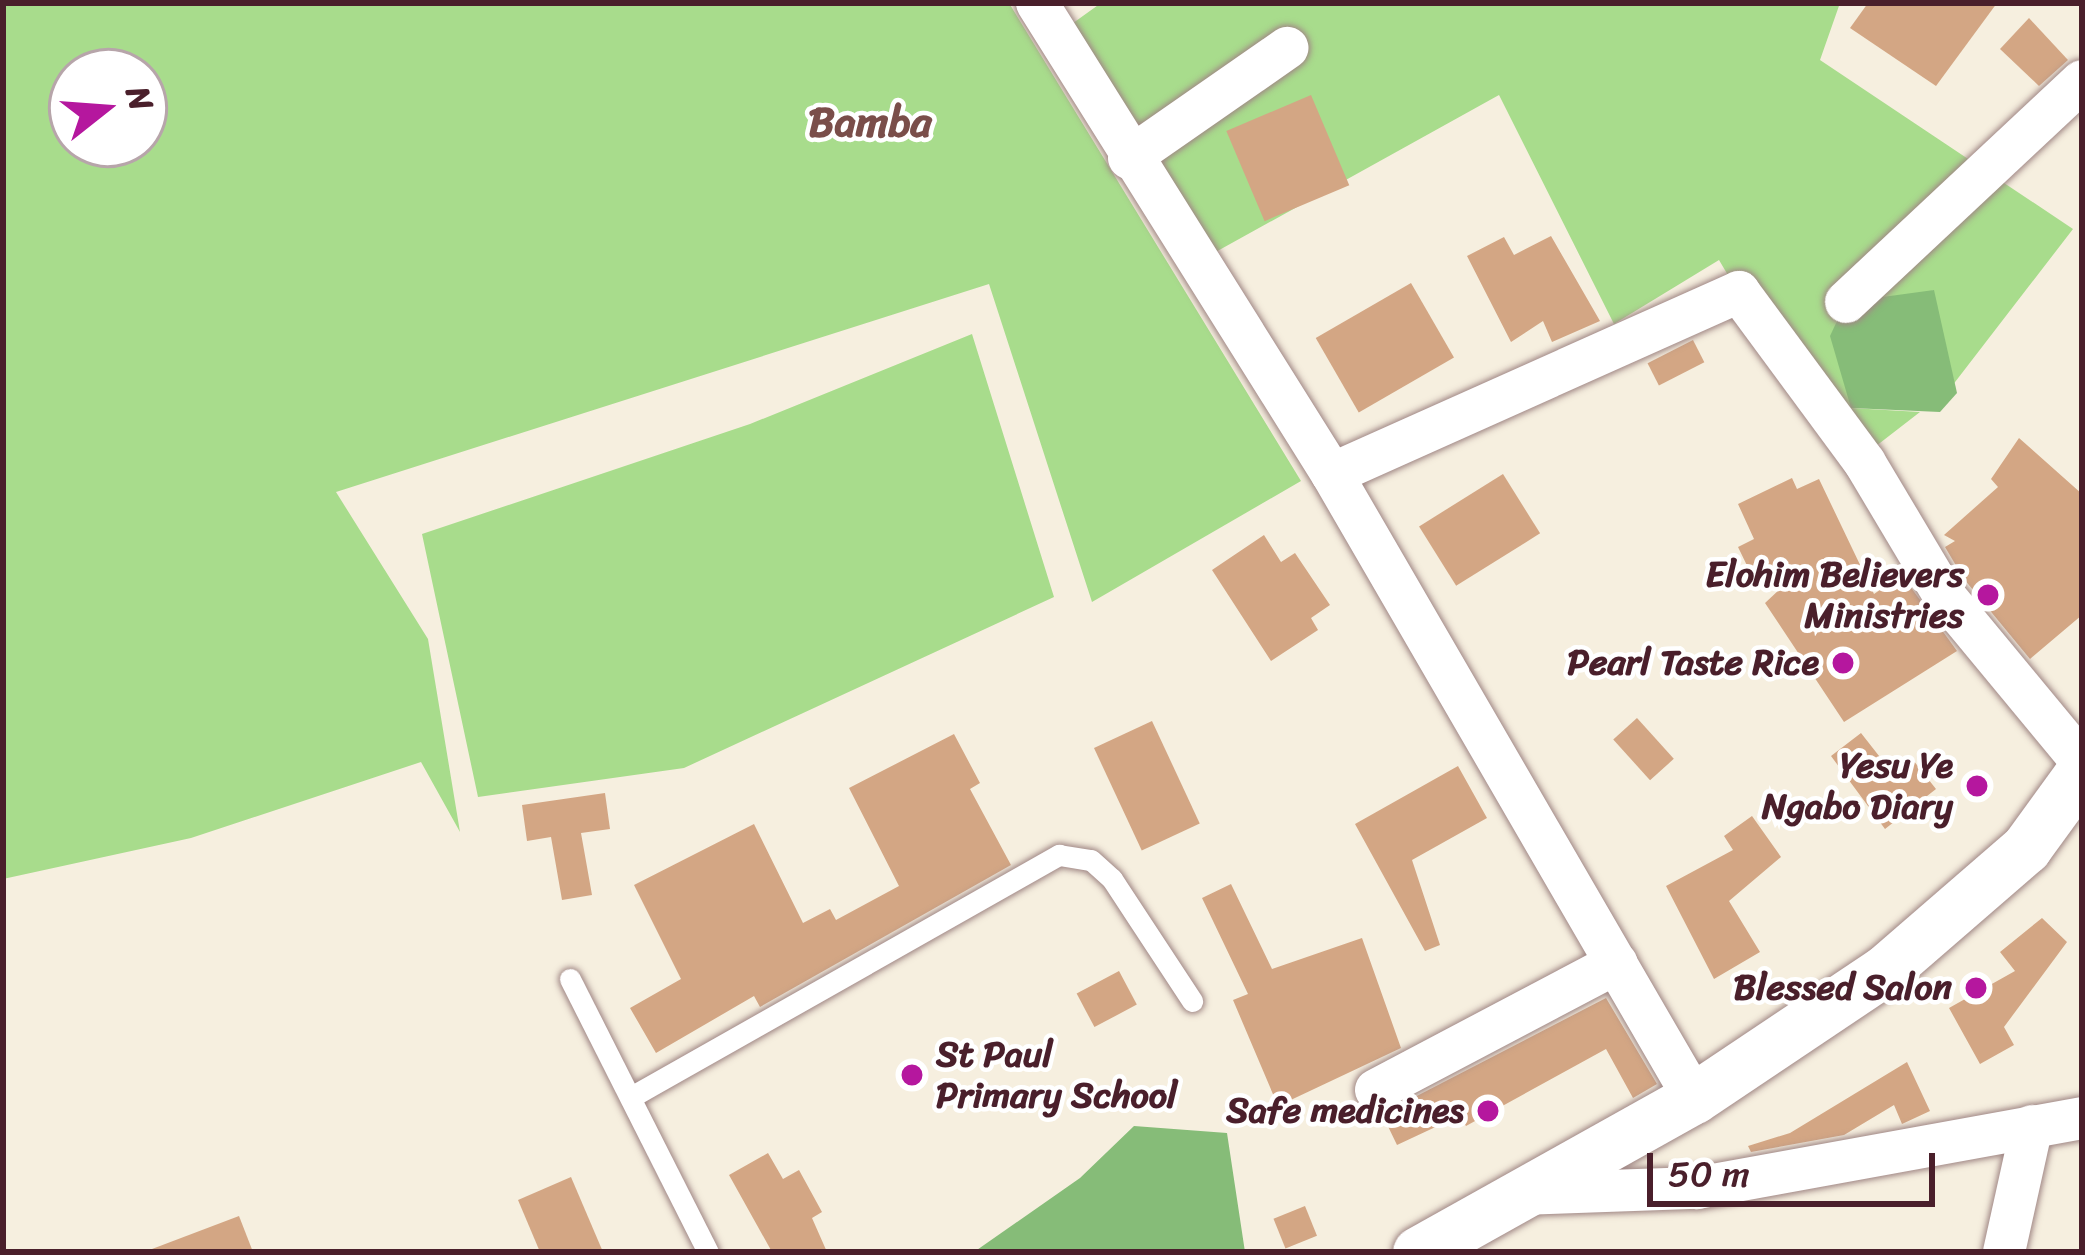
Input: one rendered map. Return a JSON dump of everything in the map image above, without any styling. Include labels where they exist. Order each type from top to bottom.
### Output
[{"type":"street","points":[[1036,3],[1332,474],[1694,1098]]},
{"type":"street","points":[[1130,158],[1287,48]]},
{"type":"street","points":[[1846,302],[2082,82]]},
{"type":"street","points":[[1332,474],[1739,292],[1865,463],[1943,595],[2082,766],[2026,848],[1958,912],[1694,1098],[1514,1194],[1418,1252]]},
{"type":"street","points":[[1376,1090],[1617,963]]},
{"type":"street","points":[[1514,1194],[1714,1186],[2082,1118]]},
{"type":"street","points":[[2004,1252],[2032,1126]]},
{"type":"lane","points":[[632,1097],[1059,855],[1091,860],[1112,879],[1192,1001]]},
{"type":"lane","points":[[571,979],[708,1252]]},
{"type":"green space","points":[[3,3],[1009,3],[1301,481],[1092,602],[989,284],[336,492],[428,639],[460,832],[421,762],[191,838],[3,879]]},
{"type":"green space","points":[[1101,3],[1840,3],[1820,60],[2073,229],[1952,386],[1933,290],[1851,408],[1920,412],[1867,453],[1774,353],[1719,260],[1614,324],[1499,95],[1203,259],[1062,31]]},
{"type":"green space","points":[[1934,290],[1957,393],[1940,412],[1851,408],[1830,336],[1846,302]]},
{"type":"green space","points":[[972,334],[1054,597],[684,768],[478,797],[422,534],[750,424]]},
{"type":"green space","points":[[1134,1126],[1227,1133],[1245,1252],[974,1252],[1080,1178]]},
{"type":"building","points":[[1868,3],[1997,3],[1936,86],[1850,28]]},
{"type":"building","points":[[2029,18],[2068,60],[2039,86],[2000,49]]},
{"type":"building","points":[[1311,95],[1349,185],[1265,221],[1226,131]]},
{"type":"building","points":[[1551,236],[1600,321],[1552,342],[1543,321],[1511,342],[1467,256],[1504,237],[1514,255]]},
{"type":"building","points":[[1411,283],[1454,357],[1359,412],[1316,338]]},
{"type":"building","points":[[1693,340],[1704,362],[1659,385],[1648,363]]},
{"type":"building","points":[[2019,438],[2082,494],[2082,615],[2030,659],[1964,579],[1945,547],[1955,541],[1944,535],[1998,487],[1991,479]]},
{"type":"building","points":[[1503,474],[1540,533],[1456,586],[1419,526]]},
{"type":"building","points":[[1792,478],[1797,489],[1819,479],[1874,594],[1902,575],[1957,651],[1844,722],[1765,603],[1780,589],[1769,574],[1755,582],[1738,547],[1754,539],[1738,504]]},
{"type":"building","points":[[1264,535],[1281,562],[1295,553],[1330,605],[1311,618],[1318,630],[1271,661],[1212,570]]},
{"type":"building","points":[[1637,718],[1674,759],[1650,780],[1613,739]]},
{"type":"building","points":[[1152,721],[1200,823],[1142,850],[1094,748]]},
{"type":"building","points":[[1861,733],[1894,775],[1913,760],[1936,789],[1885,829],[1831,756]]},
{"type":"building","points":[[954,734],[980,783],[970,789],[1011,865],[760,1007],[754,996],[656,1053],[630,1008],[681,979],[634,885],[754,824],[803,923],[830,909],[836,920],[899,886],[849,788]]},
{"type":"building","points":[[1458,766],[1487,818],[1412,860],[1440,945],[1425,951],[1355,824]]},
{"type":"building","points":[[605,793],[610,829],[581,833],[592,895],[562,900],[551,837],[527,841],[522,805]]},
{"type":"building","points":[[1752,816],[1781,857],[1729,901],[1760,952],[1714,979],[1666,886],[1733,850],[1724,836]]},
{"type":"building","points":[[1231,884],[1272,969],[1362,938],[1401,1048],[1278,1106],[1233,1000],[1248,994],[1202,898]]},
{"type":"building","points":[[2042,918],[2067,942],[2004,1027],[2014,1045],[1980,1064],[1949,1008],[2015,971],[2000,952]]},
{"type":"building","points":[[1119,971],[1137,1005],[1094,1027],[1077,994]]},
{"type":"building","points":[[1606,998],[1657,1084],[1633,1098],[1606,1049],[1466,1126],[1459,1116],[1397,1145],[1382,1114]]},
{"type":"building","points":[[1907,1062],[1930,1111],[1902,1124],[1894,1105],[1844,1135],[1751,1152],[1748,1146],[1790,1133]]},
{"type":"building","points":[[768,1153],[783,1179],[799,1170],[822,1212],[812,1218],[827,1252],[772,1252],[729,1175]]},
{"type":"building","points":[[571,1177],[603,1252],[540,1252],[518,1200]]},
{"type":"building","points":[[1305,1206],[1317,1236],[1285,1248],[1273,1219]]},
{"type":"building","points":[[239,1216],[253,1252],[153,1252],[152,1249]]},
{"type":"place","name":"Elohim Believers Ministries","points":[[1988,595]]},
{"type":"place","name":"Pearl Taste Rice","points":[[1843,663]]},
{"type":"place","name":"Yesu Ye Ngabo Diary","points":[[1977,786]]},
{"type":"place","name":"Blessed Salon","points":[[1976,988]]},
{"type":"place","name":"St Paul Primary School","points":[[912,1075]]},
{"type":"place","name":"Safe medicines","points":[[1488,1111]]},
{"type":"district","name":"Bamba","points":[[870,122]]}]
